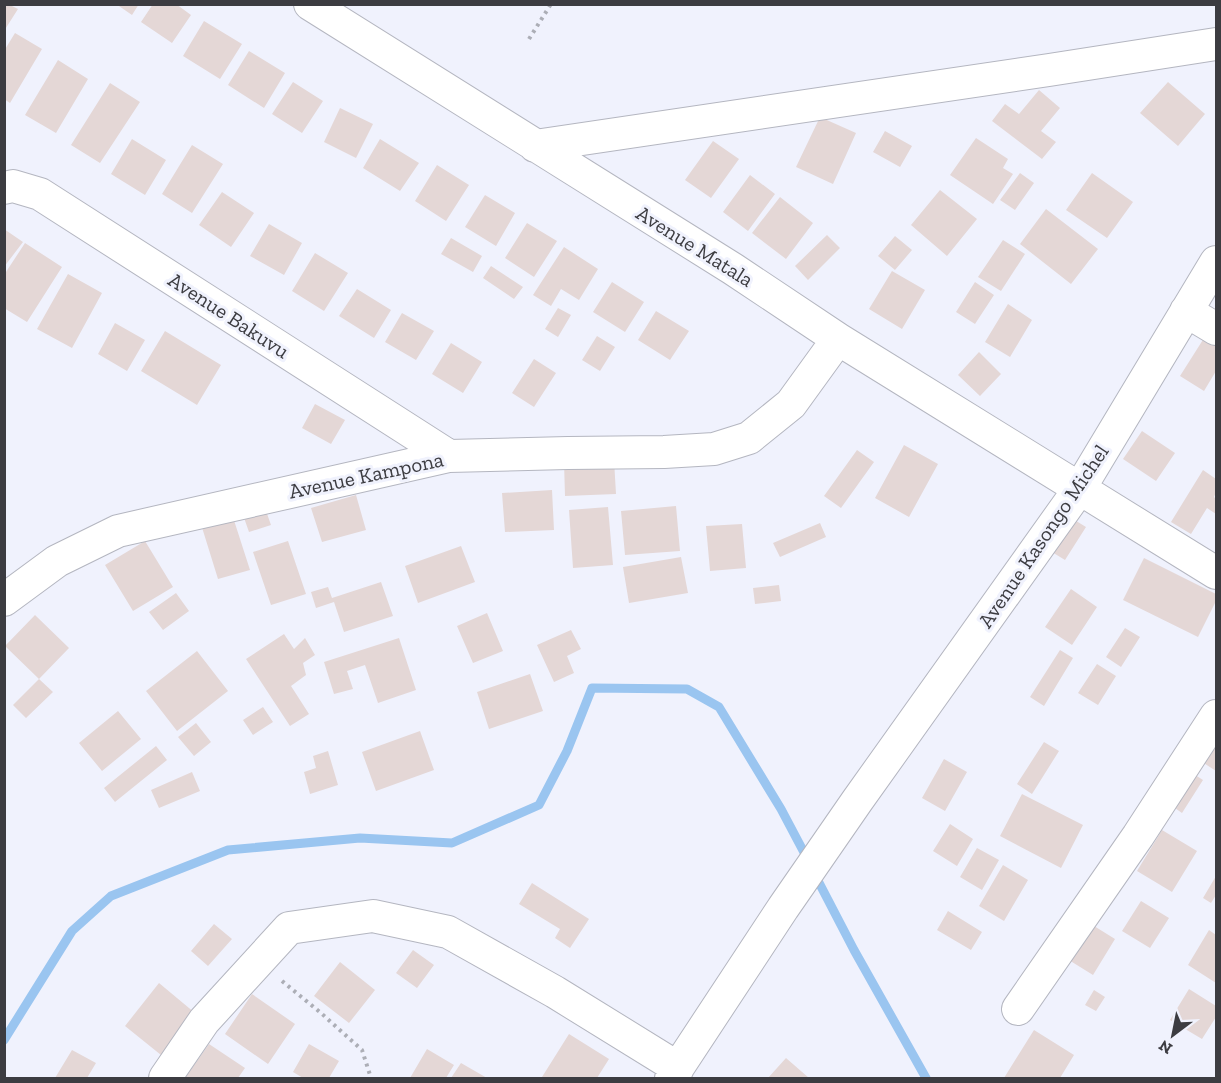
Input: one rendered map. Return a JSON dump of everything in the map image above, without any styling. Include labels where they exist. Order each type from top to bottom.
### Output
[{"type":"street","name":"Avenue Matala","points":[[310,4],[733,269],[838,339],[1216,573]]},
{"type":"street","points":[[535,146],[1216,44]]},
{"type":"street","name":"Avenue Bakuvu","points":[[4,188],[13,186],[40,194],[449,456]]},
{"type":"street","name":"Avenue Kasongo Michel","points":[[675,1073],[783,908],[857,801],[1080,488],[1216,262]]},
{"type":"street","points":[[1186,311],[1216,329]]},
{"type":"street","name":"Avenue Kampona","points":[[4,600],[57,561],[118,531],[449,456],[714,449],[749,438],[791,404],[838,339]]},
{"type":"street","points":[[1018,1009],[1138,836],[1216,716]]},
{"type":"street","points":[[165,1078],[204,1021],[289,927],[373,916],[448,932],[555,992],[675,1073]]},
{"type":"path","points":[[529,39],[551,4]]},
{"type":"path","points":[[258,962],[362,1050],[371,1078]]},
{"type":"building","points":[[116,4],[139,4],[132,15]]},
{"type":"building","points":[[153,4],[176,4],[191,15],[172,43],[141,22]]},
{"type":"building","points":[[4,5],[18,9],[4,31]]},
{"type":"building","points":[[204,21],[242,44],[220,79],[183,56]]},
{"type":"building","points":[[15,33],[42,49],[10,103],[4,99],[4,51]]},
{"type":"building","points":[[249,51],[285,73],[264,108],[228,85]]},
{"type":"building","points":[[58,60],[88,79],[56,133],[25,115]]},
{"type":"building","points":[[293,82],[323,101],[302,133],[272,114]]},
{"type":"building","points":[[1168,82],[1205,114],[1178,146],[1140,113]]},
{"type":"building","points":[[110,83],[140,102],[100,163],[71,145]]},
{"type":"building","points":[[1039,90],[1060,108],[1041,131],[1056,142],[1042,159],[992,121],[1005,104],[1019,114]]},
{"type":"building","points":[[340,108],[373,124],[356,158],[324,142]]},
{"type":"building","points":[[820,117],[856,133],[833,184],[796,167]]},
{"type":"building","points":[[885,131],[912,146],[900,167],[873,152]]},
{"type":"building","points":[[976,138],[1008,159],[1003,168],[1013,174],[993,204],[950,175]]},
{"type":"building","points":[[132,139],[166,160],[145,195],[111,174]]},
{"type":"building","points":[[380,139],[419,163],[400,191],[363,168]]},
{"type":"building","points":[[713,141],[739,159],[711,198],[685,180]]},
{"type":"building","points":[[192,145],[223,164],[192,213],[162,194]]},
{"type":"building","points":[[437,165],[469,185],[446,221],[415,201]]},
{"type":"building","points":[[1020,173],[1034,183],[1015,210],[1000,200]]},
{"type":"building","points":[[1092,173],[1133,202],[1107,238],[1066,210]]},
{"type":"building","points":[[750,175],[775,194],[748,231],[723,212]]},
{"type":"building","points":[[940,190],[977,219],[947,256],[911,225]]},
{"type":"building","points":[[222,192],[254,213],[231,247],[199,225]]},
{"type":"building","points":[[485,195],[515,213],[496,246],[465,227]]},
{"type":"building","points":[[780,197],[813,223],[786,259],[752,233]]},
{"type":"building","points":[[1046,209],[1098,249],[1071,284],[1020,244]]},
{"type":"building","points":[[527,223],[557,241],[534,277],[505,258]]},
{"type":"building","points":[[269,224],[302,243],[284,275],[250,256]]},
{"type":"building","points":[[4,229],[23,242],[4,267]]},
{"type":"building","points":[[827,235],[840,248],[808,280],[795,266]]},
{"type":"building","points":[[895,236],[912,250],[895,270],[878,256]]},
{"type":"building","points":[[451,238],[482,256],[473,272],[441,254]]},
{"type":"building","points":[[1003,240],[1025,254],[1001,291],[978,277]]},
{"type":"building","points":[[25,243],[62,267],[27,322],[4,308],[4,275]]},
{"type":"building","points":[[564,247],[598,269],[579,300],[561,289],[551,306],[533,295]]},
{"type":"building","points":[[315,253],[348,273],[324,311],[292,291]]},
{"type":"building","points":[[491,266],[523,287],[514,299],[483,278]]},
{"type":"building","points":[[892,271],[925,290],[902,329],[869,309]]},
{"type":"building","points":[[68,274],[102,293],[72,348],[37,329]]},
{"type":"building","points":[[612,282],[644,302],[625,332],[593,312]]},
{"type":"building","points":[[975,282],[994,295],[975,324],[956,312]]},
{"type":"building","points":[[357,289],[391,310],[374,338],[339,316]]},
{"type":"building","points":[[1008,304],[1032,320],[1010,357],[985,342]]},
{"type":"building","points":[[558,308],[571,315],[558,337],[545,329]]},
{"type":"building","points":[[656,311],[689,331],[670,360],[638,340]]},
{"type":"building","points":[[402,313],[434,331],[416,360],[385,342]]},
{"type":"building","points":[[115,323],[145,340],[127,371],[98,354]]},
{"type":"building","points":[[165,331],[221,365],[197,405],[141,371]]},
{"type":"building","points":[[1206,335],[1216,342],[1216,371],[1204,391],[1180,376]]},
{"type":"building","points":[[597,336],[615,347],[600,371],[582,360]]},
{"type":"building","points":[[451,343],[482,362],[463,393],[432,374]]},
{"type":"building","points":[[979,352],[1001,374],[980,396],[958,375]]},
{"type":"building","points":[[534,359],[556,373],[534,407],[512,393]]},
{"type":"building","points":[[315,404],[345,420],[331,444],[302,428]]},
{"type":"building","points":[[1142,431],[1175,453],[1156,481],[1123,459]]},
{"type":"building","points":[[904,445],[938,464],[909,517],[875,498]]},
{"type":"building","points":[[857,450],[874,462],[841,508],[824,496]]},
{"type":"building","points":[[614,460],[616,494],[565,496],[564,462]]},
{"type":"building","points":[[1203,470],[1216,479],[1214,497],[1216,514],[1207,508],[1191,534],[1171,522]]},
{"type":"building","points":[[552,490],[554,530],[505,532],[502,493]]},
{"type":"building","points":[[356,495],[366,530],[322,542],[311,508]]},
{"type":"building","points":[[676,506],[680,551],[625,555],[621,511]]},
{"type":"building","points":[[608,507],[613,565],[573,568],[569,510]]},
{"type":"building","points":[[265,508],[271,525],[249,532],[243,515]]},
{"type":"building","points":[[231,511],[250,570],[218,579],[200,521]]},
{"type":"building","points":[[1068,516],[1086,527],[1065,560],[1047,549]]},
{"type":"building","points":[[820,523],[826,537],[780,557],[773,543]]},
{"type":"building","points":[[742,524],[746,568],[710,571],[706,526]]},
{"type":"building","points":[[145,541],[173,587],[133,611],[105,565]]},
{"type":"building","points":[[288,541],[306,594],[271,605],[253,552]]},
{"type":"building","points":[[461,546],[475,582],[418,603],[405,566]]},
{"type":"building","points":[[681,557],[688,593],[629,603],[623,567]]},
{"type":"building","points":[[1144,558],[1216,594],[1216,601],[1198,637],[1123,600]]},
{"type":"building","points":[[381,582],[393,616],[344,632],[334,602],[316,608],[311,592],[328,587],[332,598]]},
{"type":"building","points":[[779,585],[781,601],[755,604],[753,588]]},
{"type":"building","points":[[1071,589],[1097,607],[1072,645],[1045,627]]},
{"type":"building","points":[[176,593],[189,611],[163,630],[149,612]]},
{"type":"building","points":[[487,613],[503,651],[473,663],[457,626]]},
{"type":"building","points":[[35,615],[69,648],[39,679],[5,646]]},
{"type":"building","points":[[1125,628],[1140,637],[1121,667],[1106,657]]},
{"type":"building","points":[[571,630],[581,649],[567,656],[574,673],[554,682],[537,645]]},
{"type":"building","points":[[284,634],[294,649],[305,638],[315,655],[303,663],[306,675],[291,686],[309,714],[290,726],[246,659]]},
{"type":"building","points":[[399,638],[416,690],[378,703],[365,665],[347,671],[353,689],[334,694],[324,662]]},
{"type":"building","points":[[1060,650],[1073,658],[1044,706],[1030,697]]},
{"type":"building","points":[[197,651],[228,691],[177,731],[146,691]]},
{"type":"building","points":[[1097,664],[1116,676],[1098,705],[1078,693]]},
{"type":"building","points":[[530,674],[543,711],[489,729],[477,692]]},
{"type":"building","points":[[39,679],[53,692],[26,718],[13,705]]},
{"type":"building","points":[[263,707],[273,722],[253,735],[243,720]]},
{"type":"building","points":[[118,711],[141,739],[102,771],[79,743]]},
{"type":"building","points":[[196,723],[211,742],[194,756],[178,737]]},
{"type":"building","points":[[1216,730],[1216,771],[1196,758]]},
{"type":"building","points":[[420,731],[434,770],[376,791],[362,752]]},
{"type":"building","points":[[1044,742],[1059,751],[1032,794],[1017,784]]},
{"type":"building","points":[[156,746],[167,760],[115,802],[104,788]]},
{"type":"building","points":[[328,751],[338,785],[310,794],[304,772],[316,768],[313,756]]},
{"type":"building","points":[[944,759],[967,772],[945,811],[922,798]]},
{"type":"building","points":[[192,772],[200,791],[159,808],[151,790]]},
{"type":"building","points":[[1192,773],[1203,780],[1182,813],[1172,806]]},
{"type":"building","points":[[1022,794],[1083,825],[1061,868],[1000,836]]},
{"type":"building","points":[[950,824],[973,839],[957,866],[933,851]]},
{"type":"building","points":[[1162,830],[1197,851],[1172,892],[1137,871]]},
{"type":"building","points":[[977,848],[999,860],[982,890],[960,877]]},
{"type":"building","points":[[1003,865],[1028,880],[1004,921],[979,906]]},
{"type":"building","points":[[1216,876],[1216,895],[1211,903],[1203,898]]},
{"type":"building","points":[[532,883],[589,919],[570,948],[555,938],[560,929],[519,904]]},
{"type":"building","points":[[1141,901],[1169,918],[1150,948],[1122,931]]},
{"type":"building","points":[[948,911],[982,932],[971,950],[937,930]]},
{"type":"building","points":[[1086,921],[1115,939],[1093,975],[1064,957]]},
{"type":"building","points":[[214,924],[232,939],[208,966],[191,951]]},
{"type":"building","points":[[1209,930],[1216,935],[1216,983],[1188,965]]},
{"type":"building","points":[[413,950],[434,965],[417,988],[396,973]]},
{"type":"building","points":[[340,962],[375,990],[349,1023],[314,996]]},
{"type":"building","points":[[159,983],[195,1013],[161,1055],[125,1026]]},
{"type":"building","points":[[1189,989],[1216,1006],[1216,1017],[1202,1039],[1170,1020]]},
{"type":"building","points":[[1094,990],[1105,997],[1096,1011],[1085,1005]]},
{"type":"building","points":[[252,994],[295,1024],[268,1064],[225,1034]]},
{"type":"building","points":[[1034,1030],[1074,1055],[1060,1078],[1004,1078]]},
{"type":"building","points":[[569,1034],[609,1059],[597,1078],[542,1077]]},
{"type":"building","points":[[209,1044],[245,1068],[238,1078],[185,1078]]},
{"type":"building","points":[[309,1044],[339,1061],[329,1078],[303,1078],[293,1072]]},
{"type":"building","points":[[427,1049],[454,1065],[446,1078],[410,1078]]},
{"type":"building","points":[[72,1050],[96,1063],[87,1078],[55,1078]]},
{"type":"building","points":[[786,1058],[809,1078],[768,1078]]},
{"type":"building","points":[[461,1063],[487,1078],[451,1078]]},
{"type":"waterway","points":[[4,1040],[72,931],[111,896],[228,850],[360,838],[452,843],[539,805],[567,751],[592,688],[687,689],[719,707],[781,809],[808,860]]},
{"type":"waterway","points":[[814,873],[854,950],[926,1078]]}]
